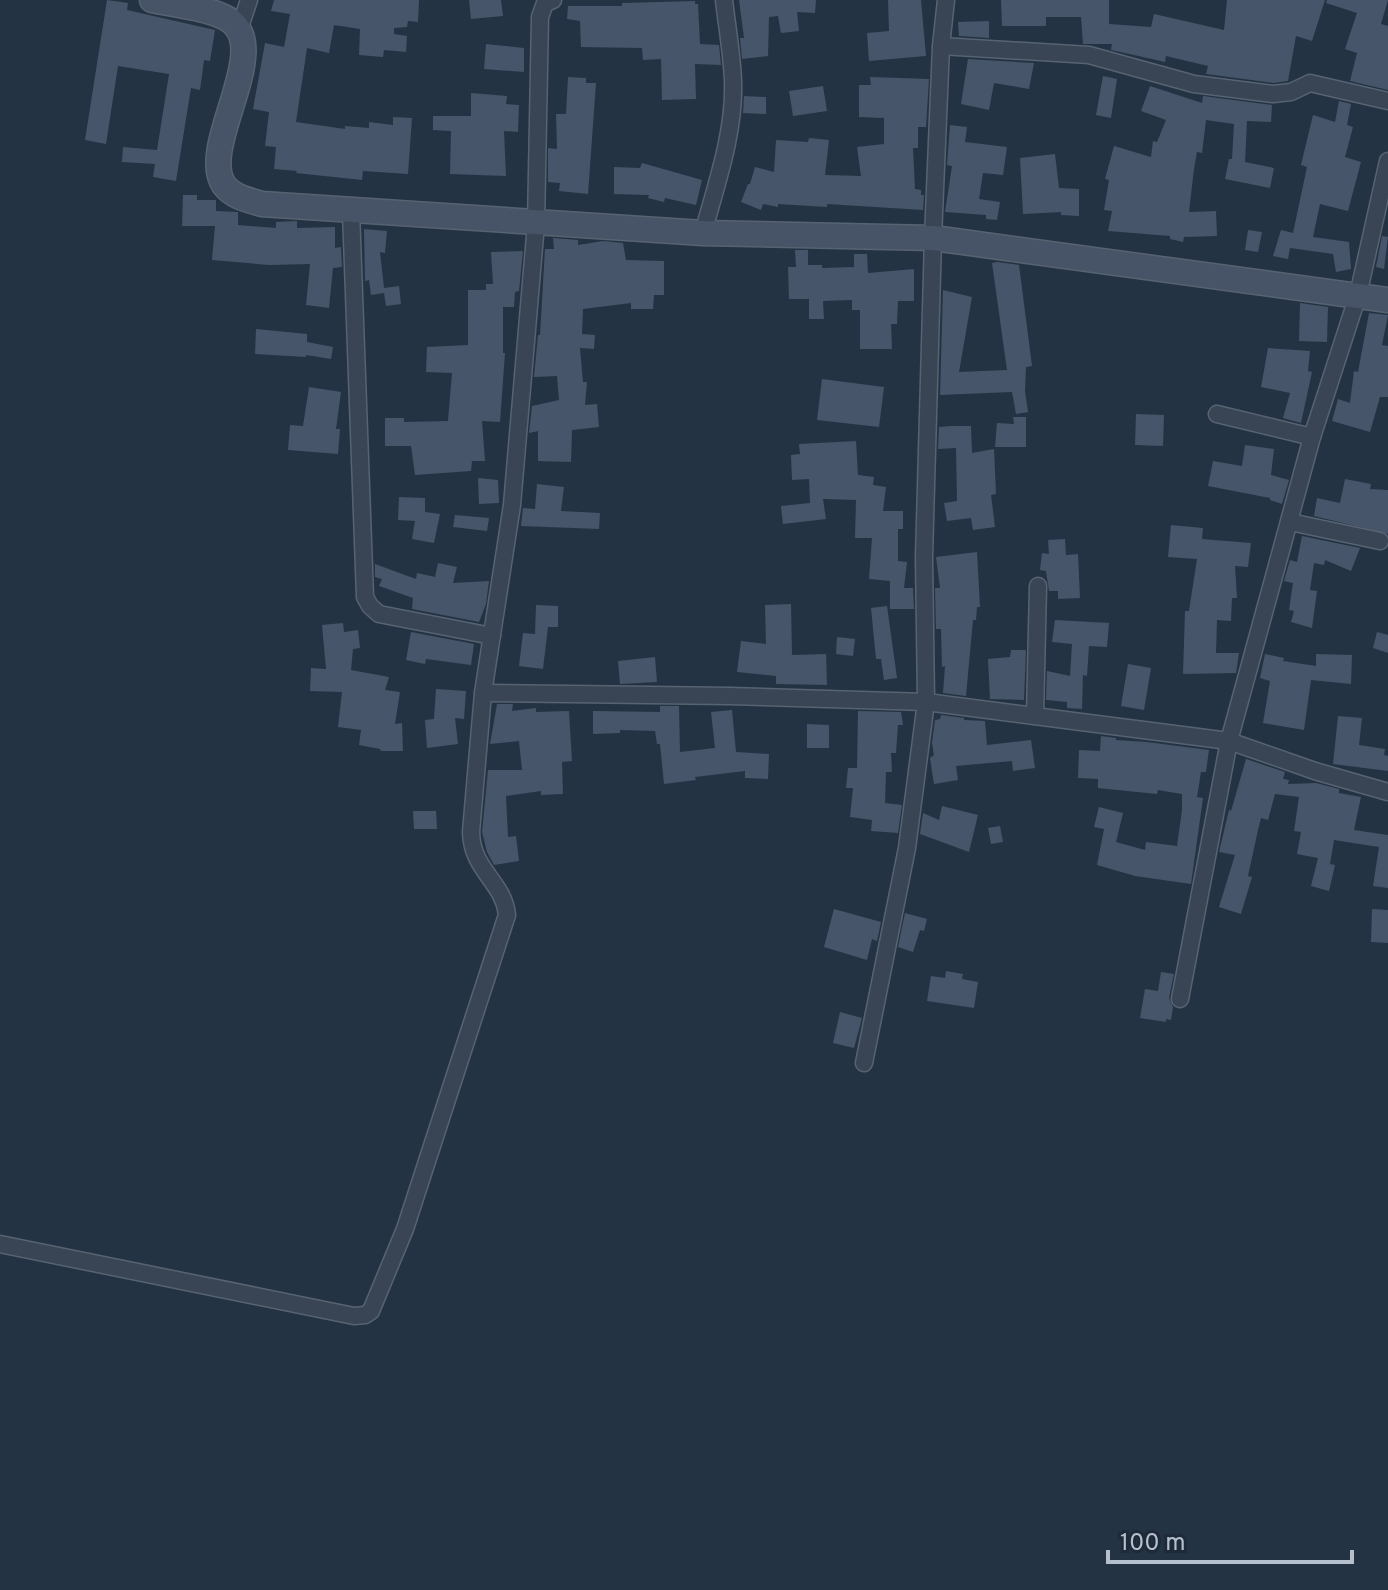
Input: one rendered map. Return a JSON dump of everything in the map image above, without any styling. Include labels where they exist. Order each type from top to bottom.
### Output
[{"type":"street","points":[[152,0],[226,18],[239,30],[244,48],[241,72],[219,159],[220,175],[225,185],[237,196],[262,204],[703,233],[933,238],[1388,300]]},
{"type":"street","points":[[239,30],[249,0]]},
{"type":"street","points":[[0,1244],[354,1316],[371,1311],[405,1229],[507,915],[502,895],[478,862],[472,845],[483,693],[512,505],[536,224],[540,17],[545,3],[553,0]]},
{"type":"street","points":[[703,233],[732,110],[733,81],[724,0]]},
{"type":"street","points":[[864,1063],[907,848],[926,702],[924,557],[933,238],[941,46],[946,0]]},
{"type":"street","points":[[941,46],[1089,55],[1194,84],[1273,94],[1291,92],[1310,83],[1388,101]]},
{"type":"street","points":[[1180,999],[1229,741],[1312,437],[1358,295],[1388,161]]},
{"type":"street","points":[[351,211],[365,597],[379,614],[492,636]]},
{"type":"street","points":[[1217,414],[1312,437]]},
{"type":"street","points":[[1290,522],[1380,541]]},
{"type":"street","points":[[1035,716],[1038,586]]},
{"type":"street","points":[[483,693],[926,702],[1229,741],[1388,792]]},
{"type":"building","points":[[107,0],[128,3],[127,10],[215,30],[210,61],[204,60],[200,90],[191,88],[176,181],[153,177],[155,164],[122,162],[123,147],[157,150],[169,74],[118,66],[106,144],[85,140]]},
{"type":"building","points":[[274,0],[419,0],[418,22],[408,21],[407,27],[394,28],[394,34],[407,36],[406,52],[384,50],[383,57],[359,55],[360,29],[334,25],[329,53],[307,48],[296,122],[345,129],[345,126],[369,128],[369,122],[393,125],[393,117],[412,118],[408,174],[363,171],[362,180],[274,169],[276,147],[265,146],[269,112],[253,109],[265,43],[284,47],[290,14],[271,11]]},
{"type":"building","points":[[469,0],[501,0],[503,16],[471,19]]},
{"type":"building","points":[[739,0],[816,0],[815,13],[797,12],[799,31],[781,33],[778,16],[769,17],[768,56],[742,59],[740,38],[744,38]]},
{"type":"building","points":[[888,0],[921,0],[926,56],[869,61],[867,33],[889,31]]},
{"type":"building","points":[[1001,0],[1109,0],[1109,24],[1151,27],[1154,14],[1224,30],[1227,0],[1325,0],[1312,41],[1296,36],[1288,81],[1273,83],[1206,74],[1208,66],[1166,56],[1165,62],[1111,50],[1112,44],[1083,44],[1081,17],[1046,17],[1046,26],[1002,26]]},
{"type":"building","points":[[1327,0],[1388,0],[1381,24],[1388,26],[1388,90],[1350,81],[1357,53],[1345,49],[1357,13],[1326,3]]},
{"type":"building","points":[[695,1],[698,4],[700,44],[719,45],[721,65],[695,64],[696,99],[662,100],[661,59],[643,60],[642,48],[581,47],[580,21],[567,19],[568,6]]},
{"type":"building","points":[[989,21],[989,38],[959,36],[958,22]]},
{"type":"building","points":[[486,44],[524,48],[524,72],[484,69]]},
{"type":"building","points":[[968,59],[1034,63],[1029,89],[994,83],[989,110],[961,104]]},
{"type":"building","points":[[1103,76],[1117,79],[1111,118],[1096,115]]},
{"type":"building","points":[[568,77],[586,78],[586,83],[596,83],[588,194],[559,191],[560,183],[548,182],[548,148],[557,149],[556,114],[566,114]]},
{"type":"building","points":[[870,77],[929,79],[926,127],[918,127],[918,148],[913,148],[915,189],[921,190],[921,195],[924,195],[923,210],[827,204],[827,207],[778,204],[778,207],[763,204],[761,210],[741,202],[755,167],[774,172],[776,140],[829,140],[825,175],[861,176],[857,147],[884,144],[884,118],[859,117],[859,85],[871,85]]},
{"type":"building","points":[[823,86],[827,111],[793,116],[789,91]]},
{"type":"building","points":[[1150,86],[1202,103],[1203,96],[1272,105],[1271,122],[1247,121],[1245,162],[1274,168],[1270,188],[1225,179],[1229,159],[1232,159],[1234,124],[1206,120],[1202,153],[1197,152],[1189,212],[1216,211],[1217,236],[1184,237],[1183,242],[1170,239],[1170,236],[1108,231],[1112,211],[1104,210],[1109,180],[1105,179],[1114,146],[1151,157],[1153,141],[1157,142],[1166,120],[1141,111]]},
{"type":"building","points":[[471,93],[507,96],[506,104],[519,105],[518,132],[504,131],[506,176],[450,174],[451,131],[433,130],[433,116],[471,116]]},
{"type":"building","points":[[744,96],[766,97],[766,114],[743,113]]},
{"type":"building","points":[[1339,101],[1351,104],[1347,125],[1353,127],[1345,157],[1361,162],[1348,211],[1320,204],[1313,237],[1349,242],[1351,269],[1336,272],[1333,254],[1290,248],[1288,259],[1273,256],[1281,230],[1293,233],[1307,167],[1301,165],[1313,115],[1335,122]]},
{"type":"building","points":[[950,125],[967,127],[965,142],[1007,147],[1003,175],[983,173],[979,199],[1000,202],[997,220],[986,219],[986,215],[945,212],[952,166],[947,165]]},
{"type":"building","points":[[1055,154],[1059,188],[1079,189],[1079,216],[1061,215],[1061,212],[1023,214],[1020,158]]},
{"type":"building","points":[[642,163],[702,180],[696,205],[665,198],[664,202],[648,198],[649,195],[614,194],[614,167],[640,168]]},
{"type":"building","points":[[183,195],[197,195],[197,200],[216,200],[216,211],[238,212],[238,225],[276,228],[276,222],[297,221],[297,228],[335,227],[335,248],[341,247],[342,267],[333,268],[329,308],[306,305],[310,264],[269,265],[212,260],[215,226],[182,226]]},
{"type":"building","points":[[364,229],[387,231],[385,253],[380,252],[384,288],[399,286],[401,304],[386,306],[384,293],[371,295],[369,280],[365,281]]},
{"type":"building","points":[[1248,230],[1262,232],[1258,252],[1245,250]]},
{"type":"building","points":[[1382,236],[1388,237],[1384,269],[1376,267]]},
{"type":"building","points":[[553,238],[578,240],[578,245],[603,241],[623,243],[626,260],[664,261],[664,295],[654,295],[653,309],[631,309],[631,303],[583,309],[582,334],[595,335],[594,349],[580,348],[583,382],[587,382],[585,405],[597,404],[599,427],[572,430],[571,462],[538,461],[538,431],[529,433],[532,406],[559,400],[557,376],[534,377],[545,249],[554,249]]},
{"type":"building","points":[[795,250],[808,250],[808,265],[822,265],[822,268],[854,267],[854,254],[867,254],[868,273],[914,269],[914,301],[898,301],[897,324],[891,324],[892,349],[860,349],[860,310],[852,310],[852,300],[823,301],[824,319],[809,319],[809,299],[789,299],[788,267],[796,267]]},
{"type":"building","points":[[523,251],[514,307],[503,307],[505,353],[500,422],[482,421],[485,461],[472,461],[471,471],[415,475],[411,446],[385,446],[385,418],[404,418],[404,422],[448,421],[452,373],[426,372],[427,347],[468,345],[468,290],[486,290],[486,284],[493,284],[491,252]]},
{"type":"building","points":[[992,263],[1019,265],[1032,366],[1026,367],[1028,412],[1016,414],[1012,392],[940,395],[943,290],[972,297],[959,372],[1007,370]]},
{"type":"building","points":[[1300,303],[1328,307],[1327,342],[1299,341]]},
{"type":"building","points":[[1369,313],[1388,315],[1382,345],[1388,346],[1388,397],[1380,397],[1370,432],[1332,421],[1338,399],[1350,403],[1354,371],[1358,372]]},
{"type":"building","points":[[256,329],[307,334],[307,342],[333,347],[331,359],[255,354]]},
{"type":"building","points":[[1268,348],[1310,351],[1308,371],[1312,372],[1301,423],[1283,418],[1290,393],[1261,387]]},
{"type":"building","points":[[822,379],[884,387],[879,427],[817,420]]},
{"type":"building","points":[[309,387],[341,392],[336,429],[340,429],[338,454],[288,450],[290,425],[303,426]]},
{"type":"building","points":[[1136,414],[1164,415],[1163,446],[1135,445]]},
{"type":"building","points":[[1013,417],[1026,417],[1026,447],[995,447],[997,423],[1014,424]]},
{"type":"building","points":[[971,426],[972,453],[994,449],[996,494],[991,495],[995,527],[973,530],[971,518],[947,521],[944,503],[957,501],[956,448],[938,449],[939,427]]},
{"type":"building","points":[[856,441],[858,475],[874,477],[873,485],[886,487],[883,511],[903,511],[903,529],[898,529],[898,561],[907,562],[904,588],[913,588],[914,609],[890,609],[890,581],[869,579],[872,538],[855,538],[856,500],[823,499],[826,519],[783,524],[781,506],[810,503],[809,479],[792,480],[791,455],[800,454],[799,444]]},
{"type":"building","points":[[1245,445],[1274,449],[1271,475],[1289,480],[1282,504],[1270,498],[1208,486],[1213,461],[1242,466]]},
{"type":"building","points":[[478,478],[498,480],[499,503],[479,504]]},
{"type":"building","points":[[1345,479],[1371,484],[1370,489],[1388,490],[1388,534],[1314,516],[1317,498],[1340,503]]},
{"type":"building","points":[[537,484],[564,487],[561,511],[600,513],[599,529],[521,526],[523,508],[535,509]]},
{"type":"building","points":[[399,497],[425,498],[425,512],[440,514],[434,543],[412,539],[415,521],[398,520]]},
{"type":"building","points":[[455,515],[489,518],[487,531],[453,527]]},
{"type":"building","points":[[1171,525],[1203,528],[1202,539],[1251,543],[1248,567],[1235,566],[1237,598],[1232,598],[1231,621],[1217,620],[1216,653],[1239,653],[1236,673],[1183,674],[1185,611],[1189,611],[1197,559],[1168,557]]},
{"type":"building","points":[[1302,536],[1360,548],[1351,571],[1325,560],[1324,565],[1314,563],[1310,590],[1317,591],[1312,628],[1291,622],[1294,611],[1289,610],[1293,583],[1284,581],[1290,560],[1297,562]]},
{"type":"building","points":[[1065,539],[1066,555],[1078,554],[1080,598],[1058,599],[1058,591],[1049,591],[1046,571],[1040,570],[1042,553],[1049,554],[1048,540]]},
{"type":"building","points":[[977,552],[980,607],[977,607],[976,620],[973,620],[966,696],[943,693],[945,666],[942,667],[941,629],[936,629],[935,588],[940,588],[936,557]]},
{"type":"building","points":[[438,563],[457,567],[453,583],[489,581],[486,604],[479,622],[412,609],[413,598],[379,586],[382,579],[375,577],[375,564],[416,579],[417,573],[435,577]]},
{"type":"building","points":[[791,604],[792,655],[826,654],[827,685],[776,684],[776,676],[737,672],[741,641],[766,644],[765,605]]},
{"type":"building","points":[[536,605],[558,606],[558,627],[548,627],[543,669],[519,666],[523,633],[535,634]]},
{"type":"building","points":[[887,606],[897,678],[884,680],[881,659],[876,659],[871,608]]},
{"type":"building","points":[[1055,620],[1109,623],[1107,647],[1089,646],[1087,676],[1083,675],[1082,709],[1067,708],[1067,702],[1046,700],[1047,671],[1070,676],[1072,644],[1052,642]]},
{"type":"building","points":[[343,623],[344,632],[358,630],[360,648],[353,649],[351,670],[389,677],[385,690],[400,692],[395,724],[402,723],[403,751],[381,751],[359,745],[361,730],[338,727],[342,692],[310,691],[311,668],[326,669],[322,625]]},
{"type":"building","points":[[411,632],[474,644],[471,665],[426,659],[425,664],[406,660]]},
{"type":"building","points":[[1377,632],[1388,635],[1388,653],[1373,648]]},
{"type":"building","points":[[837,637],[855,639],[853,656],[836,654]]},
{"type":"building","points":[[1011,650],[1026,650],[1024,700],[990,699],[988,659],[1010,657]]},
{"type":"building","points":[[1265,654],[1284,658],[1283,661],[1316,666],[1316,654],[1352,655],[1351,684],[1311,680],[1304,730],[1263,723],[1270,681],[1260,678]]},
{"type":"building","points":[[655,657],[657,682],[620,684],[618,661]]},
{"type":"building","points":[[1128,664],[1151,668],[1144,710],[1121,706]]},
{"type":"building","points":[[436,689],[466,691],[464,719],[455,718],[458,744],[427,748],[425,720],[434,719]]},
{"type":"building","points":[[497,704],[513,704],[512,711],[536,708],[536,712],[569,711],[572,761],[562,762],[563,794],[541,795],[541,791],[506,796],[508,837],[516,836],[519,861],[494,865],[482,832],[488,770],[522,770],[519,741],[490,744]]},
{"type":"building","points":[[660,706],[679,706],[680,752],[715,748],[711,712],[732,710],[736,752],[769,754],[768,779],[745,778],[745,771],[664,784],[660,744],[657,744],[655,731],[620,730],[620,733],[593,734],[593,711],[660,712]]},
{"type":"building","points":[[858,711],[901,712],[903,725],[898,725],[896,753],[891,753],[892,772],[886,772],[885,803],[902,805],[898,833],[871,831],[872,820],[850,817],[853,788],[846,788],[848,768],[857,768]]},
{"type":"building","points":[[941,715],[985,721],[987,745],[1031,740],[1035,768],[1013,771],[1012,761],[956,766],[958,780],[934,784],[930,758],[934,755],[935,720],[940,719]]},
{"type":"building","points":[[1338,716],[1362,718],[1359,745],[1385,749],[1388,771],[1333,764]]},
{"type":"building","points":[[807,724],[829,725],[829,748],[807,748]]},
{"type":"building","points":[[1101,736],[1209,750],[1206,772],[1201,772],[1197,797],[1203,798],[1191,884],[1135,876],[1097,865],[1104,829],[1094,827],[1099,807],[1123,813],[1116,842],[1145,850],[1146,842],[1177,846],[1182,810],[1182,794],[1098,788],[1098,779],[1078,778],[1079,750],[1100,751]]},
{"type":"building","points":[[1246,759],[1285,772],[1283,779],[1289,780],[1288,784],[1316,783],[1339,789],[1339,793],[1361,797],[1354,830],[1388,835],[1388,888],[1373,886],[1379,847],[1334,840],[1330,864],[1335,865],[1329,891],[1311,886],[1318,858],[1297,854],[1301,832],[1294,831],[1299,797],[1275,794],[1268,820],[1261,818],[1248,876],[1252,877],[1241,914],[1219,907],[1235,855],[1219,852]]},
{"type":"building","points":[[942,806],[978,815],[969,852],[920,834],[923,813],[939,820]]},
{"type":"building","points":[[413,811],[436,811],[437,829],[414,829]]},
{"type":"building","points":[[1000,826],[1003,842],[991,844],[988,828]]},
{"type":"building","points":[[834,909],[881,922],[877,941],[872,939],[867,960],[824,947]]},
{"type":"building","points":[[1372,909],[1388,910],[1388,943],[1371,942]]},
{"type":"building","points":[[905,913],[927,919],[913,952],[898,947]]},
{"type":"building","points":[[946,971],[963,974],[962,979],[978,982],[974,1008],[927,1001],[931,976],[945,978]]},
{"type":"building","points":[[1161,972],[1174,974],[1169,998],[1173,1007],[1171,1020],[1140,1018],[1145,989],[1158,991]]},
{"type":"building","points":[[840,1012],[862,1018],[854,1048],[833,1043]]}]
